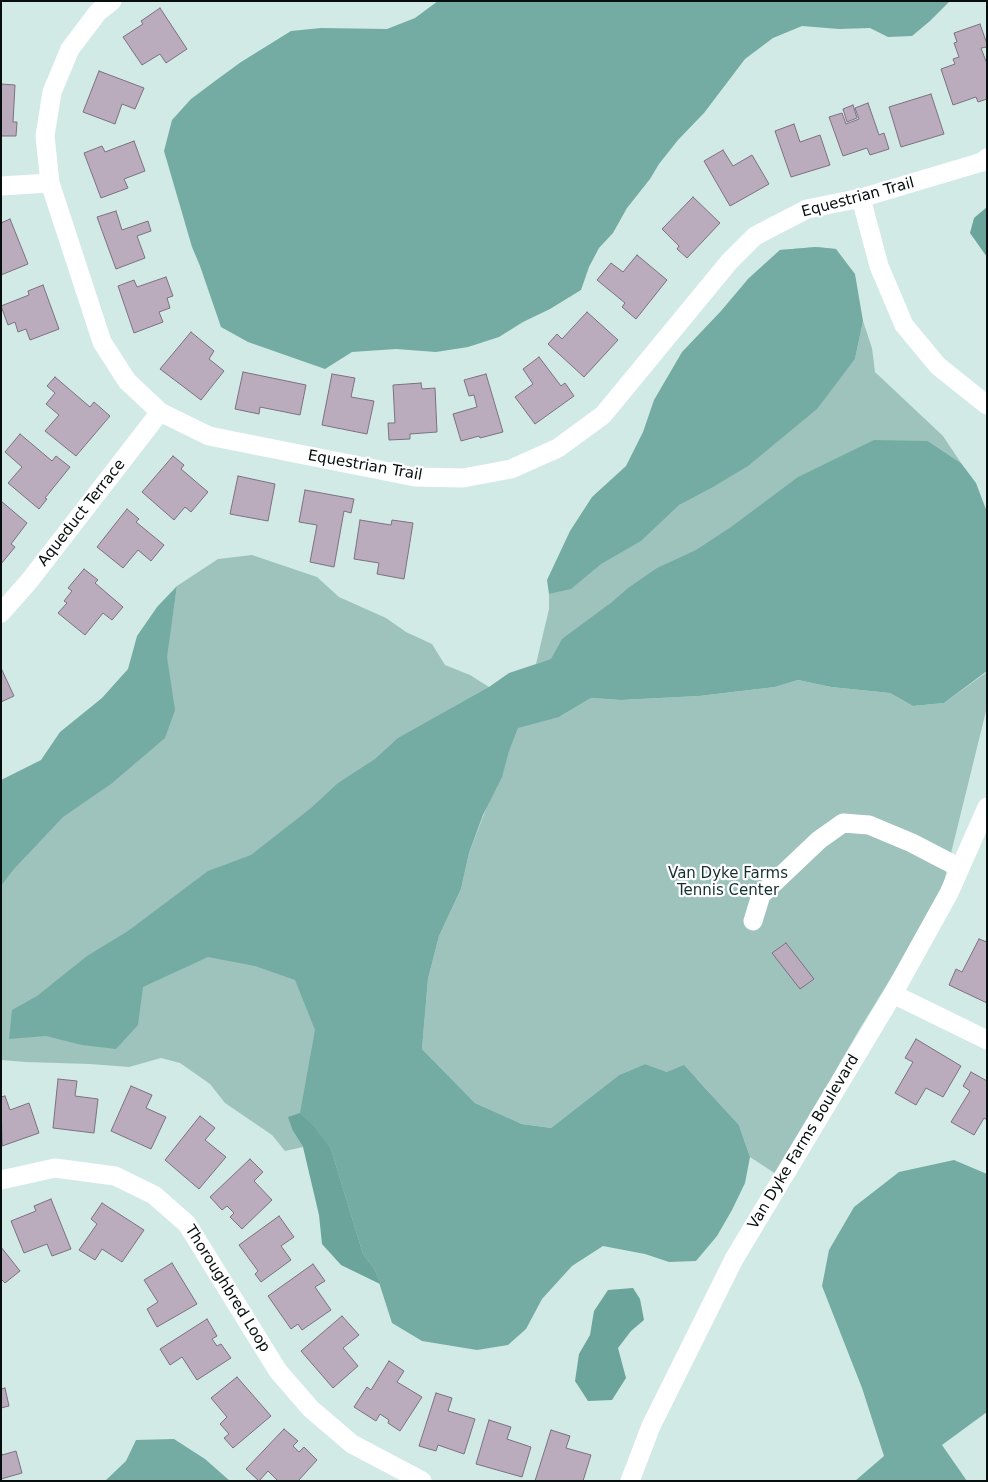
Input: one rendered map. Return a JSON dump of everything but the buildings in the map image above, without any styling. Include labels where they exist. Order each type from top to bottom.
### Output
[{"type":"street","name":"Equestrian Trail","points":[[112,1],[98,12],[70,49],[52,92],[45,136],[50,183],[102,342],[127,381],[160,412],[209,436],[415,477],[463,478],[511,469],[558,448],[603,415],[729,262],[755,236],[807,209],[861,198],[982,162],[987,158]]},
{"type":"street","points":[[1,186],[50,183]]},
{"type":"street","points":[[861,198],[879,266],[904,325],[938,366],[987,405]]},
{"type":"street","name":"Aqueduct Terrace","points":[[1,613],[30,580],[160,412]]},
{"type":"street","name":"Van Dyke Farms Boulevard","points":[[630,1481],[651,1426],[734,1259],[893,994],[949,894],[987,806]]},
{"type":"street","points":[[753,921],[761,894],[819,840],[843,823],[870,825],[912,843],[960,868]]},
{"type":"street","points":[[893,994],[987,1040]]},
{"type":"street","name":"Thoroughbred Loop","points":[[1,1180],[55,1168],[115,1176],[154,1195],[187,1224],[278,1371],[311,1408],[352,1444],[422,1481]]},
{"type":"green space","name":"Van Dyke Farms Tennis Center","points":[[816,247],[836,249],[851,285],[839,379],[855,359],[863,321],[872,348],[875,372],[943,436],[961,463],[928,441],[608,678],[559,717],[591,698],[621,700],[699,696],[775,687],[798,680],[831,687],[890,693],[913,706],[944,703],[987,672],[987,707],[940,898],[859,1030],[776,1174],[750,1157],[739,1125],[697,1079],[667,1072],[645,1064],[619,1075],[551,1128],[522,1124],[475,1103],[422,1049],[428,979],[439,936],[461,889],[469,853],[517,729],[441,892],[412,1066],[640,1232],[381,1284],[375,1270],[363,1254],[331,1149],[293,1131],[303,1147],[285,1151],[272,1135],[225,1103],[210,1084],[180,1063],[161,1058],[129,1067],[1,1060],[1,802],[11,801],[172,620],[177,586],[218,559],[252,555],[317,577],[339,597],[386,618],[406,632],[432,644],[445,665],[470,675],[489,687],[502,686],[549,660],[536,664],[549,609],[549,594],[571,588],[738,307],[748,279],[780,250]]},
{"type":"shaded area","points":[[438,1],[950,1],[912,36],[888,37],[870,28],[839,29],[802,26],[773,38],[745,59],[704,113],[678,140],[659,164],[650,179],[627,208],[613,233],[599,248],[589,267],[581,290],[499,337],[468,347],[436,352],[396,349],[352,352],[325,369],[248,342],[221,327],[192,247],[164,151],[172,120],[191,99],[215,81],[241,62],[291,31],[321,28],[387,29],[415,18]]},
{"type":"shaded area","points":[[987,207],[987,257],[970,233],[974,218]]},
{"type":"shaded area","points":[[816,247],[836,249],[855,274],[863,321],[855,359],[817,409],[748,466],[679,505],[641,541],[601,564],[571,589],[549,594],[547,580],[570,531],[592,497],[626,466],[643,432],[654,400],[682,352],[748,279],[780,250]]},
{"type":"shaded area","points":[[874,440],[928,441],[961,463],[976,483],[987,512],[987,671],[944,703],[913,706],[890,693],[831,687],[798,680],[775,687],[699,696],[621,700],[591,698],[559,717],[518,728],[502,777],[483,815],[469,853],[461,889],[439,936],[428,979],[422,1049],[475,1103],[522,1124],[551,1128],[619,1075],[645,1064],[667,1072],[684,1065],[739,1125],[750,1157],[745,1183],[732,1210],[717,1236],[696,1261],[669,1262],[645,1254],[603,1246],[572,1266],[542,1299],[526,1329],[508,1345],[477,1350],[422,1341],[392,1323],[375,1270],[363,1254],[331,1149],[315,1127],[300,1113],[315,1030],[295,980],[255,966],[208,957],[143,987],[138,1025],[116,1049],[82,1045],[46,1036],[9,1039],[12,1010],[37,996],[87,956],[128,931],[208,871],[251,855],[311,808],[338,783],[375,759],[398,738],[489,687],[509,673],[551,659],[562,639],[657,568],[696,550],[731,527],[798,477]]},
{"type":"shaded area","points":[[177,586],[167,657],[175,710],[165,738],[111,784],[63,817],[13,870],[1,886],[1,780],[41,760],[60,732],[102,698],[128,669],[137,636],[157,607]]},
{"type":"shaded area","points":[[300,1113],[315,1127],[331,1149],[363,1254],[375,1270],[380,1284],[341,1265],[322,1244],[319,1215],[303,1147],[293,1131],[288,1117]]},
{"type":"shaded area","points":[[954,1160],[987,1174],[987,1412],[942,1445],[967,1481],[855,1481],[884,1456],[862,1388],[822,1286],[829,1250],[854,1207],[899,1172]]},
{"type":"shaded area","points":[[633,1288],[640,1299],[644,1320],[631,1331],[618,1348],[626,1378],[612,1400],[588,1401],[575,1381],[579,1354],[590,1335],[594,1311],[608,1290]]},
{"type":"shaded area","points":[[174,1439],[205,1459],[230,1481],[105,1481],[126,1461],[136,1440]]}]
